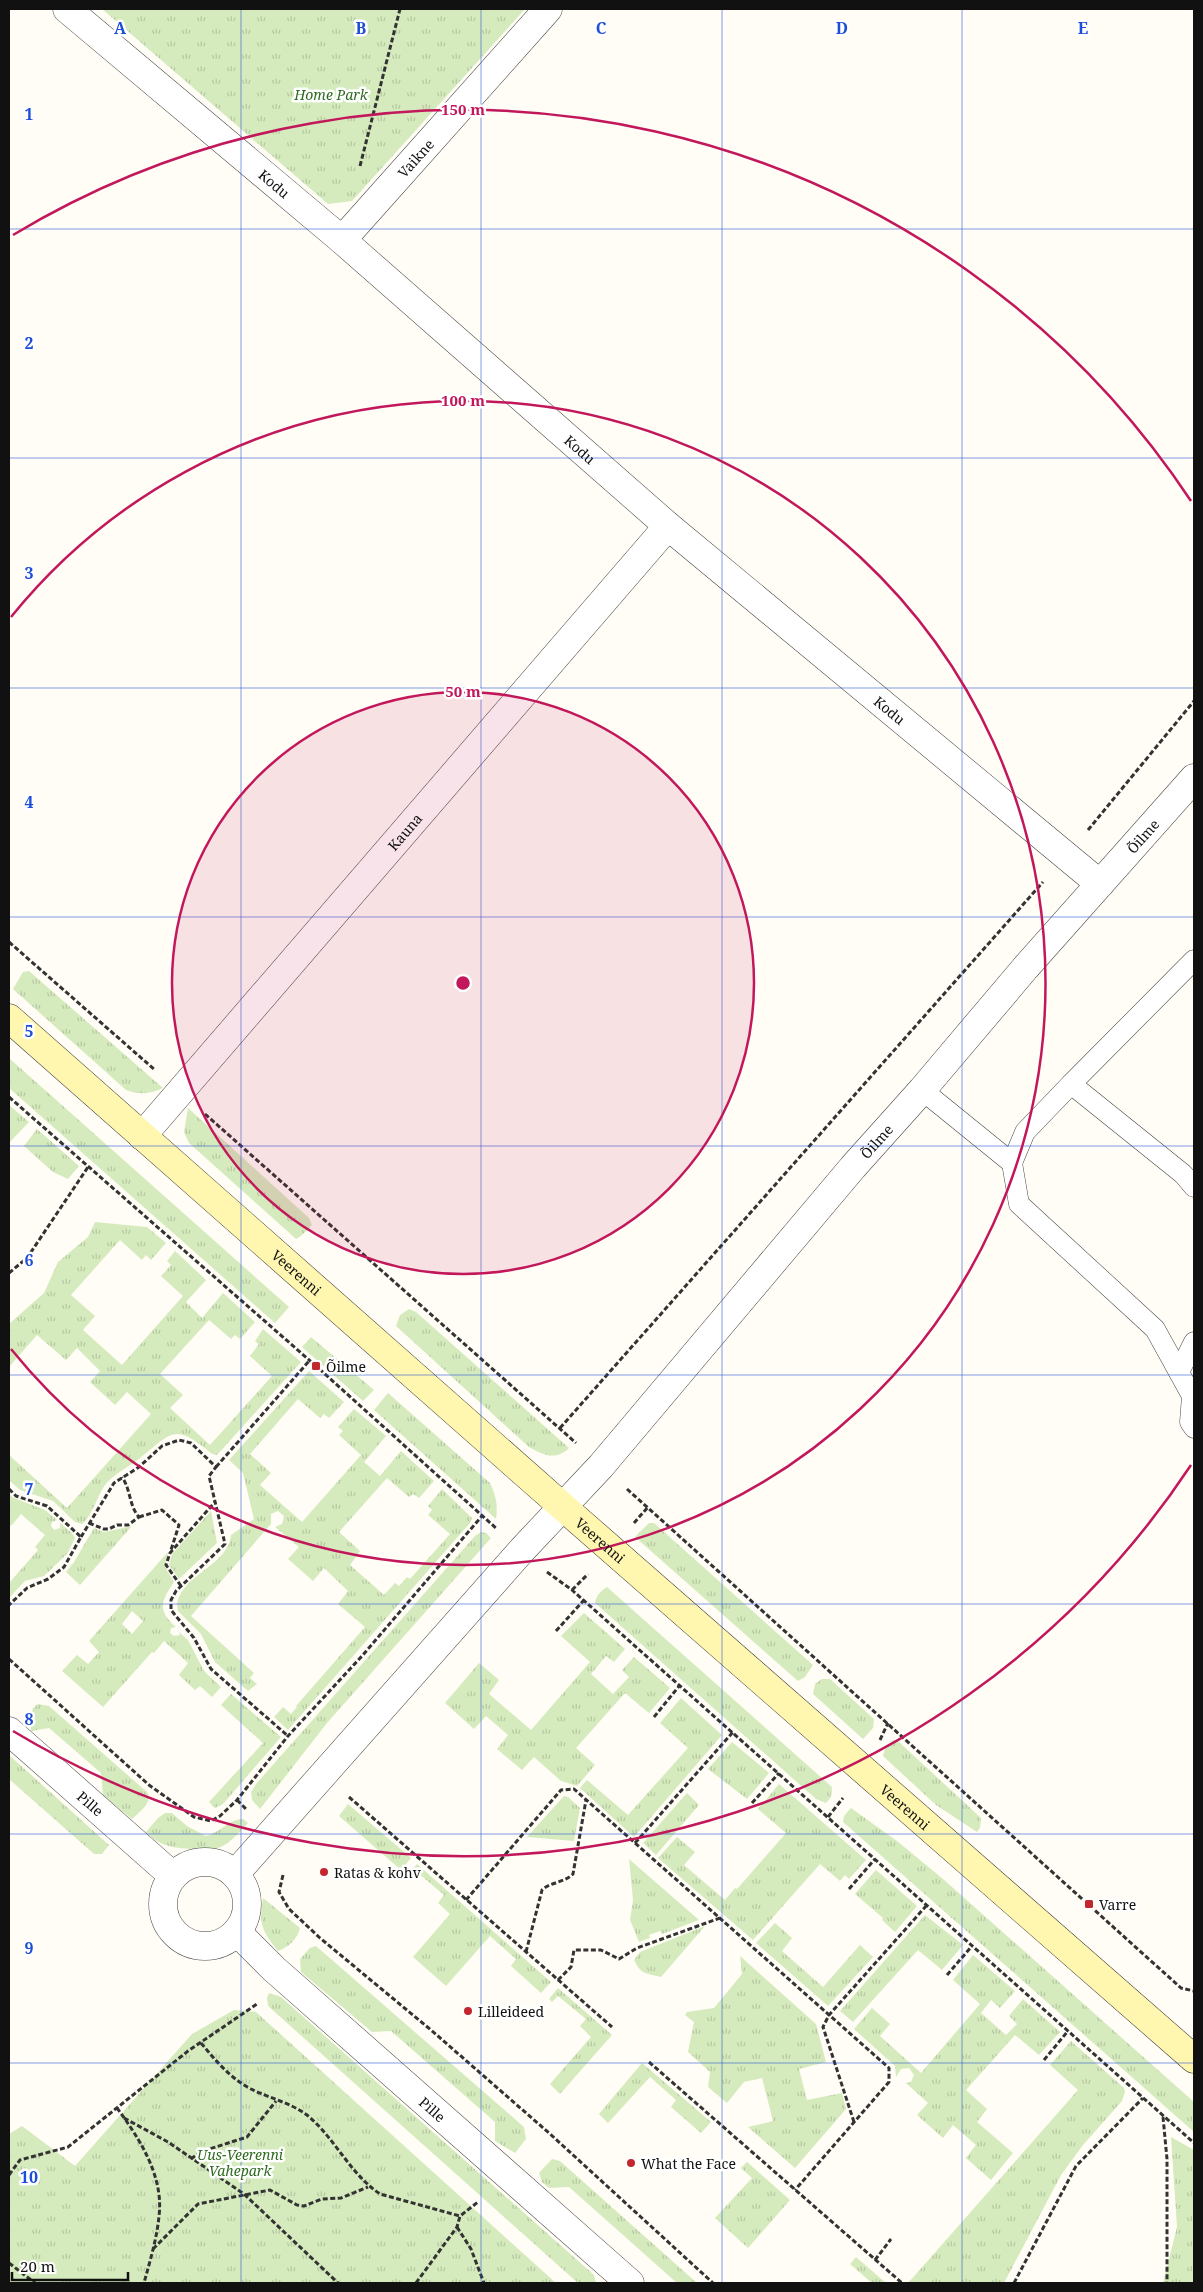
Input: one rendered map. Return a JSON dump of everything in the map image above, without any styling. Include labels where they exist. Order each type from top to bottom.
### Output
[{"type":"street","name":"Kodu","points":[[67,9],[342,240],[668,526],[1100,884]]},
{"type":"street","name":"Vaikne","points":[[342,240],[548,9]]},
{"type":"street","name":"Kauna","points":[[142,1136],[668,526]]},
{"type":"street","name":"Õilme","points":[[235,1874],[601,1466],[853,1167],[1194,778]]},
{"type":"street","name":"Veerenni","points":[[9,1018],[563,1507],[1194,2059]]},
{"type":"street","name":"Pille","points":[[9,1731],[173,1876]]},
{"type":"street","points":[[196,1862],[210,1862],[224,1866],[235,1874],[242,1884],[247,1897],[244,1921],[237,1932],[227,1941],[214,1945],[195,1945],[177,1936],[166,1920],[162,1900],[165,1887],[173,1876],[183,1867],[196,1862]]},
{"type":"street","name":"Pille","points":[[237,1932],[274,1969],[630,2283]]},
{"type":"lane","points":[[1194,960],[1025,1132],[1012,1163],[1019,1204],[1155,1329],[1192,1396],[1190,1422],[1194,1428]]},
{"type":"lane","points":[[1071,1084],[1183,1174],[1194,1187]]},
{"type":"lane","points":[[922,1090],[1012,1163]]},
{"type":"lane","points":[[1179,1372],[1194,1342]]},
{"type":"path","points":[[359,172],[400,9]]},
{"type":"path","points":[[560,1428],[1067,855],[1194,701]]},
{"type":"path","points":[[9,1097],[310,1360],[497,1529]]},
{"type":"path","points":[[9,1273],[27,1258],[88,1167]]},
{"type":"path","points":[[288,1736],[212,1669],[194,1638],[171,1610],[171,1600],[181,1586],[225,1544],[208,1476],[310,1360]]},
{"type":"path","points":[[9,1604],[27,1588],[48,1579],[64,1567],[114,1483],[162,1446],[180,1440],[191,1443],[216,1467]]},
{"type":"path","points":[[122,1477],[128,1487],[133,1510],[140,1516]]},
{"type":"path","points":[[9,1489],[16,1496],[47,1506],[81,1537]]},
{"type":"path","points":[[170,1553],[215,1502]]},
{"type":"path","points":[[632,1525],[648,1508]]},
{"type":"path","points":[[89,1523],[109,1529],[117,1525],[128,1525],[140,1516],[162,1510],[179,1525],[166,1565],[181,1586]]},
{"type":"path","points":[[9,1659],[149,1785],[194,1817],[211,1821],[220,1816],[237,1800],[288,1736],[362,1656],[482,1516]]},
{"type":"path","points":[[545,1570],[584,1600],[1194,2143]]},
{"type":"path","points":[[572,1590],[589,1572]]},
{"type":"path","points":[[556,1631],[584,1600]]},
{"type":"path","points":[[654,1718],[680,1685]]},
{"type":"path","points":[[635,1843],[733,1732]]},
{"type":"path","points":[[752,1803],[779,1773]]},
{"type":"path","points":[[466,1900],[561,1790],[574,1789],[889,2068],[889,2082],[795,2190]]},
{"type":"path","points":[[348,1797],[612,2027]]},
{"type":"path","points":[[526,1952],[542,1890],[545,1887],[564,1881],[573,1874],[586,1800]]},
{"type":"path","points":[[849,1889],[875,1859]]},
{"type":"path","points":[[287,1870],[282,1877],[279,1892],[289,1909],[320,1938],[431,2030],[549,2133],[713,2283]]},
{"type":"path","points":[[854,2122],[823,2028],[830,2015],[927,1905]]},
{"type":"path","points":[[558,1980],[571,1968],[574,1950],[601,1950],[619,1959],[637,1948],[720,1918]]},
{"type":"path","points":[[947,1975],[972,1946]]},
{"type":"path","points":[[9,2175],[20,2160],[68,2147],[200,2043],[257,2004]]},
{"type":"path","points":[[1044,2060],[1068,2031]]},
{"type":"path","points":[[200,2043],[228,2074],[250,2089],[305,2114],[321,2128],[368,2187],[380,2194],[460,2216]]},
{"type":"path","points":[[649,2062],[902,2283]]},
{"type":"path","points":[[1014,2283],[1076,2166],[1143,2098]]},
{"type":"path","points":[[190,2159],[200,2152],[247,2137],[276,2101]]},
{"type":"path","points":[[117,2108],[146,2153],[157,2188],[160,2215],[144,2283]]},
{"type":"path","points":[[1163,2116],[1167,2159],[1167,2283]]},
{"type":"path","points":[[124,2118],[168,2142],[190,2159],[244,2194],[338,2283]]},
{"type":"path","points":[[153,2249],[198,2204],[228,2200],[244,2194],[270,2190],[297,2205],[304,2206],[322,2199],[341,2198],[368,2187]]},
{"type":"path","points":[[416,2283],[456,2227],[460,2216],[478,2202]]},
{"type":"path","points":[[456,2227],[471,2249],[484,2283]]},
{"type":"path","points":[[875,2260],[891,2239]]},
{"type":"path","points":[[9,2263],[35,2283]]},
{"type":"green space","name":"Home Park","points":[[102,9],[525,9],[352,201],[328,204]]},
{"type":"green space","points":[[29,971],[163,1088],[145,1093],[126,1090],[13,989],[23,972]]},
{"type":"green space","points":[[9,1058],[289,1307],[275,1323],[9,1088]]},
{"type":"green space","points":[[9,1105],[29,1122],[9,1143]]},
{"type":"green space","points":[[188,1108],[309,1218],[312,1225],[301,1236],[296,1239],[189,1143],[184,1132]]},
{"type":"green space","points":[[37,1129],[79,1166],[68,1179],[53,1172],[24,1146]]},
{"type":"green space","points":[[95,1222],[147,1227],[166,1243],[151,1260],[146,1255],[142,1260],[120,1240],[71,1295],[95,1316],[83,1330],[122,1365],[183,1296],[161,1276],[171,1265],[167,1261],[175,1251],[206,1280],[186,1302],[202,1318],[223,1293],[255,1322],[240,1339],[235,1335],[231,1339],[209,1320],[160,1374],[183,1395],[170,1408],[210,1445],[272,1376],[250,1356],[259,1344],[255,1341],[263,1329],[301,1362],[217,1455],[212,1454],[199,1443],[180,1434],[165,1438],[108,1481],[89,1516],[82,1524],[75,1522],[53,1501],[20,1490],[9,1480],[9,1455],[67,1508],[151,1414],[127,1392],[115,1405],[90,1382],[100,1371],[77,1348],[66,1360],[37,1335],[9,1367],[9,1324],[44,1293],[58,1262],[88,1237]]},
{"type":"green space","points":[[409,1309],[416,1312],[569,1448],[554,1456],[544,1454],[529,1447],[396,1326],[400,1315]]},
{"type":"green space","points":[[311,1337],[374,1390],[363,1401],[302,1347]]},
{"type":"green space","points":[[309,1371],[344,1402],[329,1418],[324,1414],[320,1418],[298,1399],[250,1454],[271,1473],[260,1485],[302,1522],[361,1455],[339,1435],[343,1431],[338,1427],[354,1409],[386,1436],[364,1462],[380,1476],[401,1451],[434,1481],[419,1498],[413,1494],[409,1497],[387,1478],[339,1532],[360,1551],[350,1565],[384,1595],[395,1583],[399,1586],[407,1577],[410,1579],[450,1534],[428,1515],[432,1510],[428,1506],[442,1489],[472,1518],[470,1523],[288,1730],[274,1717],[283,1707],[291,1714],[365,1627],[338,1604],[348,1591],[324,1568],[313,1581],[288,1559],[299,1547],[275,1527],[282,1524],[284,1516],[278,1511],[271,1514],[271,1524],[191,1616],[254,1673],[250,1678],[257,1684],[248,1691],[215,1662],[201,1634],[178,1611],[177,1604],[187,1585],[222,1555],[228,1546],[231,1535],[254,1519],[243,1473],[229,1460]]},
{"type":"green space","points":[[388,1393],[490,1483],[496,1501],[496,1519],[374,1410]]},
{"type":"green space","points":[[10,1495],[45,1510],[57,1520],[52,1522],[51,1526],[54,1530],[60,1528],[60,1523],[75,1538],[67,1554],[44,1576],[25,1581],[9,1598],[9,1583],[38,1550],[35,1547],[45,1535],[21,1514],[11,1526],[9,1524]]},
{"type":"green space","points":[[211,1511],[217,1543],[179,1579],[169,1565],[172,1554]]},
{"type":"green space","points":[[649,1523],[654,1523],[813,1665],[805,1677],[798,1681],[635,1537]]},
{"type":"green space","points":[[132,1526],[80,1585],[66,1572],[94,1528],[104,1532]]},
{"type":"green space","points":[[481,1532],[486,1533],[491,1538],[327,1723],[260,1809],[252,1800],[251,1792],[256,1784],[475,1536]]},
{"type":"green space","points":[[168,1552],[165,1567],[174,1582],[166,1595],[163,1606],[166,1616],[176,1627],[171,1628],[170,1633],[174,1636],[180,1635],[179,1632],[188,1640],[204,1671],[221,1687],[212,1697],[200,1686],[195,1690],[179,1675],[188,1663],[164,1641],[103,1707],[62,1671],[77,1655],[88,1664],[99,1652],[89,1641]],"holes":[[[132,1611],[143,1621],[132,1634],[122,1624]]]},
{"type":"green space","points":[[607,1587],[832,1787],[831,1797],[826,1803],[816,1799],[595,1603],[599,1594]]},
{"type":"green space","points":[[584,1613],[625,1649],[614,1662],[606,1656],[591,1674],[613,1694],[629,1677],[622,1670],[634,1657],[670,1688],[649,1713],[625,1693],[576,1748],[595,1765],[577,1786],[561,1781],[534,1757],[522,1770],[497,1749],[508,1735],[486,1716],[474,1729],[445,1703],[479,1663],[499,1680],[489,1694],[531,1730],[590,1662],[561,1636]]},
{"type":"green space","points":[[822,1679],[830,1679],[874,1719],[873,1728],[863,1739],[813,1694],[815,1684]]},
{"type":"green space","points":[[231,1694],[281,1737],[223,1804],[215,1808],[209,1802],[263,1743],[221,1705]]},
{"type":"green space","points":[[681,1698],[722,1735],[634,1837],[580,1788],[587,1780],[628,1815],[688,1748],[660,1723]]},
{"type":"green space","points":[[38,1704],[49,1706],[147,1792],[149,1799],[147,1803],[132,1819],[103,1795],[101,1773],[49,1728],[31,1731],[31,1713]]},
{"type":"green space","points":[[893,1740],[898,1741],[981,1818],[980,1828],[977,1832],[936,1805],[883,1756],[885,1749]]},
{"type":"green space","points":[[732,1742],[769,1773],[747,1799],[708,1769]]},
{"type":"green space","points":[[9,1755],[109,1845],[102,1854],[94,1854],[9,1779]]},
{"type":"green space","points":[[779,1784],[866,1860],[849,1879],[845,1875],[840,1881],[820,1864],[753,1940],[658,1858],[677,1837],[695,1852],[684,1865],[725,1900],[786,1833],[758,1809]]},
{"type":"green space","points":[[687,1793],[699,1805],[656,1855],[643,1843]]},
{"type":"green space","points":[[564,1796],[568,1797],[580,1808],[574,1841],[527,1837]]},
{"type":"green space","points":[[348,1804],[411,1858],[401,1870],[339,1816]]},
{"type":"green space","points":[[851,1808],[897,1841],[943,1879],[1194,2102],[1194,2132],[843,1822],[844,1816]]},
{"type":"green space","points":[[165,1813],[172,1813],[187,1826],[206,1836],[238,1820],[243,1819],[248,1823],[229,1842],[215,1849],[178,1848],[158,1841],[146,1832]]},
{"type":"green space","points":[[629,1859],[699,1920],[662,1934],[660,1931],[649,1935],[650,1938],[639,1942],[630,1920],[633,1900]]},
{"type":"green space","points":[[417,1864],[551,1982],[541,1993],[511,1966],[516,1959],[490,1936],[446,1986],[413,1957],[450,1914],[438,1903],[444,1895],[417,1872],[411,1879],[407,1876]]},
{"type":"green space","points":[[876,1870],[917,1906],[895,1932],[882,1920],[883,1918],[855,1894]]},
{"type":"green space","points":[[263,1898],[300,1928],[292,1942],[278,1951],[268,1938],[263,1926],[261,1914]]},
{"type":"green space","points":[[925,1915],[963,1945],[942,1970],[918,1950],[853,2022],[840,2011]]},
{"type":"green space","points":[[775,1923],[792,1938],[782,1951],[823,1987],[860,1945],[873,1957],[828,2006],[756,1943]]},
{"type":"green space","points":[[705,1926],[661,1977],[642,1971],[634,1960],[640,1952]]},
{"type":"green space","points":[[316,1946],[524,2127],[526,2139],[515,2153],[495,2141],[495,2122],[391,2031],[372,2032],[301,1972],[300,1959],[310,1948]]},
{"type":"green space","points":[[973,1955],[1015,1991],[1000,2008],[991,2000],[981,2013],[1006,2035],[1017,2024],[1009,2016],[1023,1999],[1060,2032],[1039,2055],[1015,2035],[966,2090],[987,2109],[977,2122],[1013,2153],[991,2180],[966,2158],[976,2145],[953,2125],[943,2138],[917,2115],[928,2103],[906,2083],[911,2082],[914,2075],[909,2068],[901,2069],[896,2077],[895,2066],[854,2029],[872,2008],[890,2024],[880,2036],[921,2073],[980,2004],[953,1980]]},
{"type":"green space","points":[[740,1956],[816,2024],[826,2062],[799,2069],[807,2100],[842,2093],[846,2109],[795,2168],[748,2127],[773,2121],[762,2078],[744,2082],[727,2103],[708,2087],[710,2072],[688,2052],[694,2022],[685,2015],[687,2012],[714,2008],[742,1974]]},
{"type":"green space","points":[[558,1988],[612,2035],[560,2094],[550,2084],[591,2037],[580,2026],[586,2019],[558,1996],[552,2002],[549,1999]]},
{"type":"green space","points":[[269,1993],[281,1997],[594,2275],[596,2283],[578,2283],[268,2006],[267,1998]]},
{"type":"green space","name":"Uus-Veerenni Vahepark","points":[[234,2010],[256,2012],[556,2283],[9,2283],[9,2134],[22,2126],[75,2166],[192,2034]]},
{"type":"green space","points":[[1071,2041],[1124,2088],[1125,2092],[1122,2101],[1083,2145],[1061,2175],[1004,2283],[909,2282],[1078,2090],[1050,2065]]},
{"type":"green space","points":[[642,2063],[711,2122],[701,2133],[671,2107],[676,2100],[650,2077],[608,2123],[599,2114]]},
{"type":"green space","points":[[1171,2137],[1194,2150],[1194,2283],[1163,2283],[1177,2227]]},
{"type":"green space","points":[[552,2159],[560,2161],[697,2283],[677,2283],[569,2187],[549,2188],[542,2182],[539,2173]]},
{"type":"green space","points":[[747,2162],[790,2200],[748,2248],[715,2218],[752,2178],[741,2168]]},
{"type":"green space","points":[[856,2257],[886,2283],[872,2283],[850,2264]]},
{"type":"place","name":"Õilme","points":[[316,1366]]},
{"type":"place","name":"Ratas & kohv","points":[[324,1872]]},
{"type":"place","name":"Varre","points":[[1089,1904]]},
{"type":"place","name":"Lilleideed","points":[[468,2011]]},
{"type":"place","name":"What the Face","points":[[631,2163]]}]
